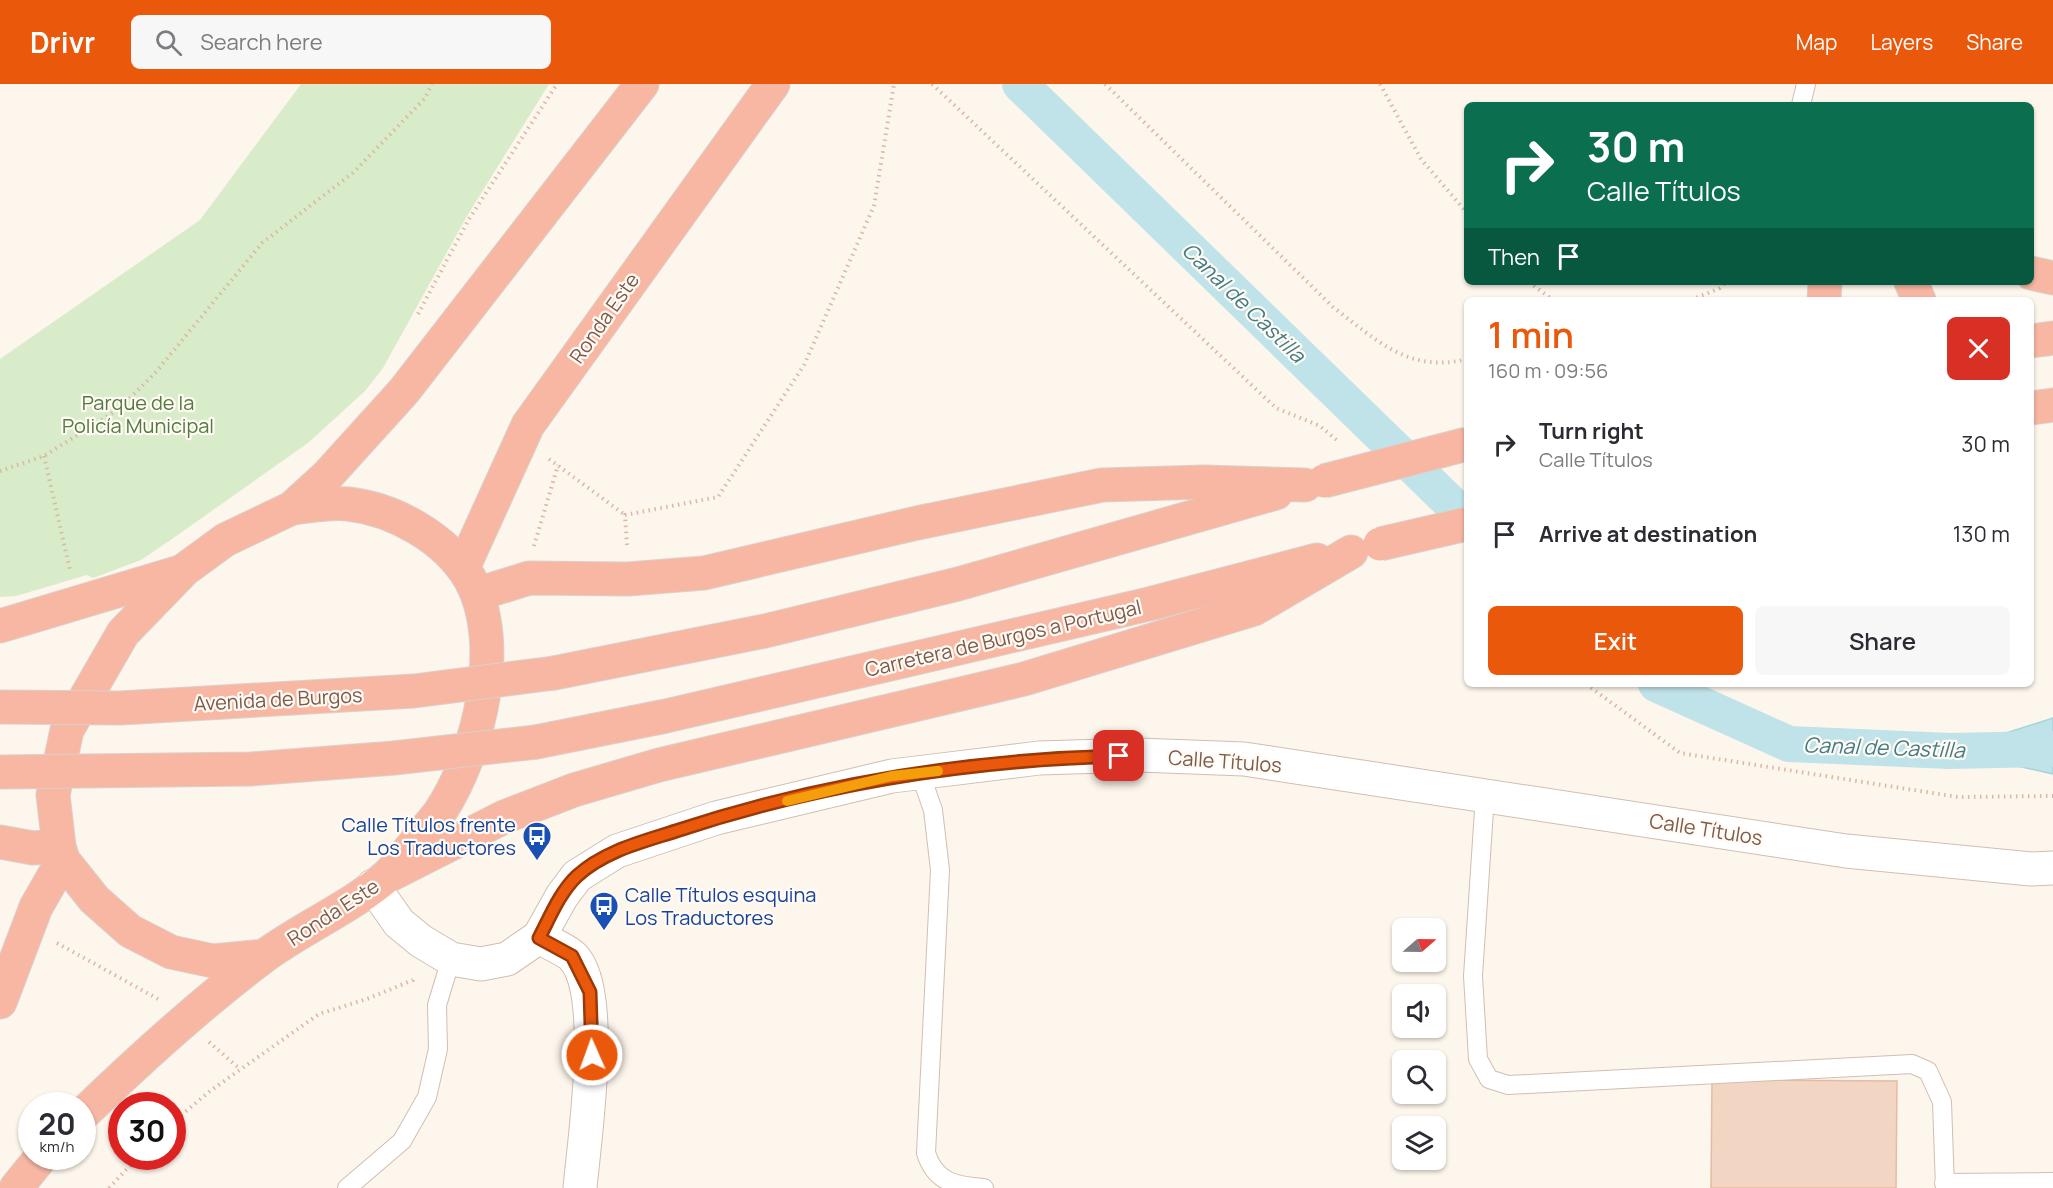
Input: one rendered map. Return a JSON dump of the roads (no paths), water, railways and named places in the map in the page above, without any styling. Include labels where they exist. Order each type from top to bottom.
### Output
[{"type":"highway","points":[[0,1002],[36,907],[61,853],[53,795],[67,730],[123,633],[184,570],[225,540],[292,508],[327,476],[404,391],[642,84]]},
{"type":"highway","name":"Ronda Este","points":[[96,1102],[184,1021],[264,956],[380,881],[440,811],[463,768],[482,709],[487,662],[485,628],[471,581],[522,438],[528,425],[641,264],[773,84]]},
{"type":"highway","points":[[2034,274],[2053,278]]},
{"type":"highway","points":[[2034,340],[2053,338]]},
{"type":"highway","points":[[2034,408],[2053,405]]},
{"type":"highway","points":[[292,508],[347,503],[396,517],[431,537],[471,581],[529,578],[628,579],[704,573],[917,523],[1102,485],[1204,482],[1315,483],[1464,445]]},
{"type":"highway","name":"Avenida de Burgos","points":[[0,707],[120,708],[402,692],[554,673],[765,631],[958,585],[1315,483]]},
{"type":"highway","name":"Carretera de Burgos a Portugal","points":[[0,772],[107,773],[251,769],[394,758],[536,742],[666,716],[1138,607],[1464,525]]},
{"type":"highway","points":[[380,881],[504,817],[574,790],[659,765],[1024,679],[1254,609],[1366,548]]},
{"type":"highway","points":[[0,626],[184,570]]},
{"type":"highway","points":[[0,842],[61,853]]},
{"type":"highway","name":"Ronda Este","points":[[61,853],[94,899],[130,931],[171,951],[213,961],[264,956]]},
{"type":"highway","points":[[16,1188],[31,1170]]},
{"type":"street","name":"Calle Títulos","points":[[380,881],[399,923],[452,959],[481,964],[507,959],[539,938],[562,896],[577,876],[616,851],[716,818],[892,776],[1039,758],[1139,755],[1244,759],[1846,851],[2031,869],[2053,868]]},
{"type":"street","points":[[539,938],[572,956],[590,992],[592,1055],[580,1188]]},
{"type":"lane","points":[[1802,102],[1806,84]]},
{"type":"lane","points":[[920,773],[933,810],[940,870],[926,1153],[931,1169],[943,1180],[984,1188]]},
{"type":"lane","points":[[1485,795],[1473,976],[1478,1059],[1489,1079],[1508,1085],[1912,1065],[1928,1071],[1942,1102],[1944,1186],[2053,1182]]},
{"type":"lane","points":[[347,1188],[402,1141],[427,1097],[438,1049],[437,1005],[452,959]]},
{"type":"water","points":[[2053,718],[2053,774],[1950,751]]},
{"type":"waterway","name":"Canal de Castilla","points":[[1020,84],[1464,516]]},
{"type":"waterway","name":"Canal de Castilla","points":[[1663,687],[1789,744],[1950,751],[2053,749]]},
{"type":"place","name":"Calle Títulos frente Los Traductores","points":[[537,862]]},
{"type":"place","name":"Calle Títulos esquina Los Traductores","points":[[604,932]]},
{"type":"park label","name":"Parque de la Policía Municipal","points":[[138,414]]}]
